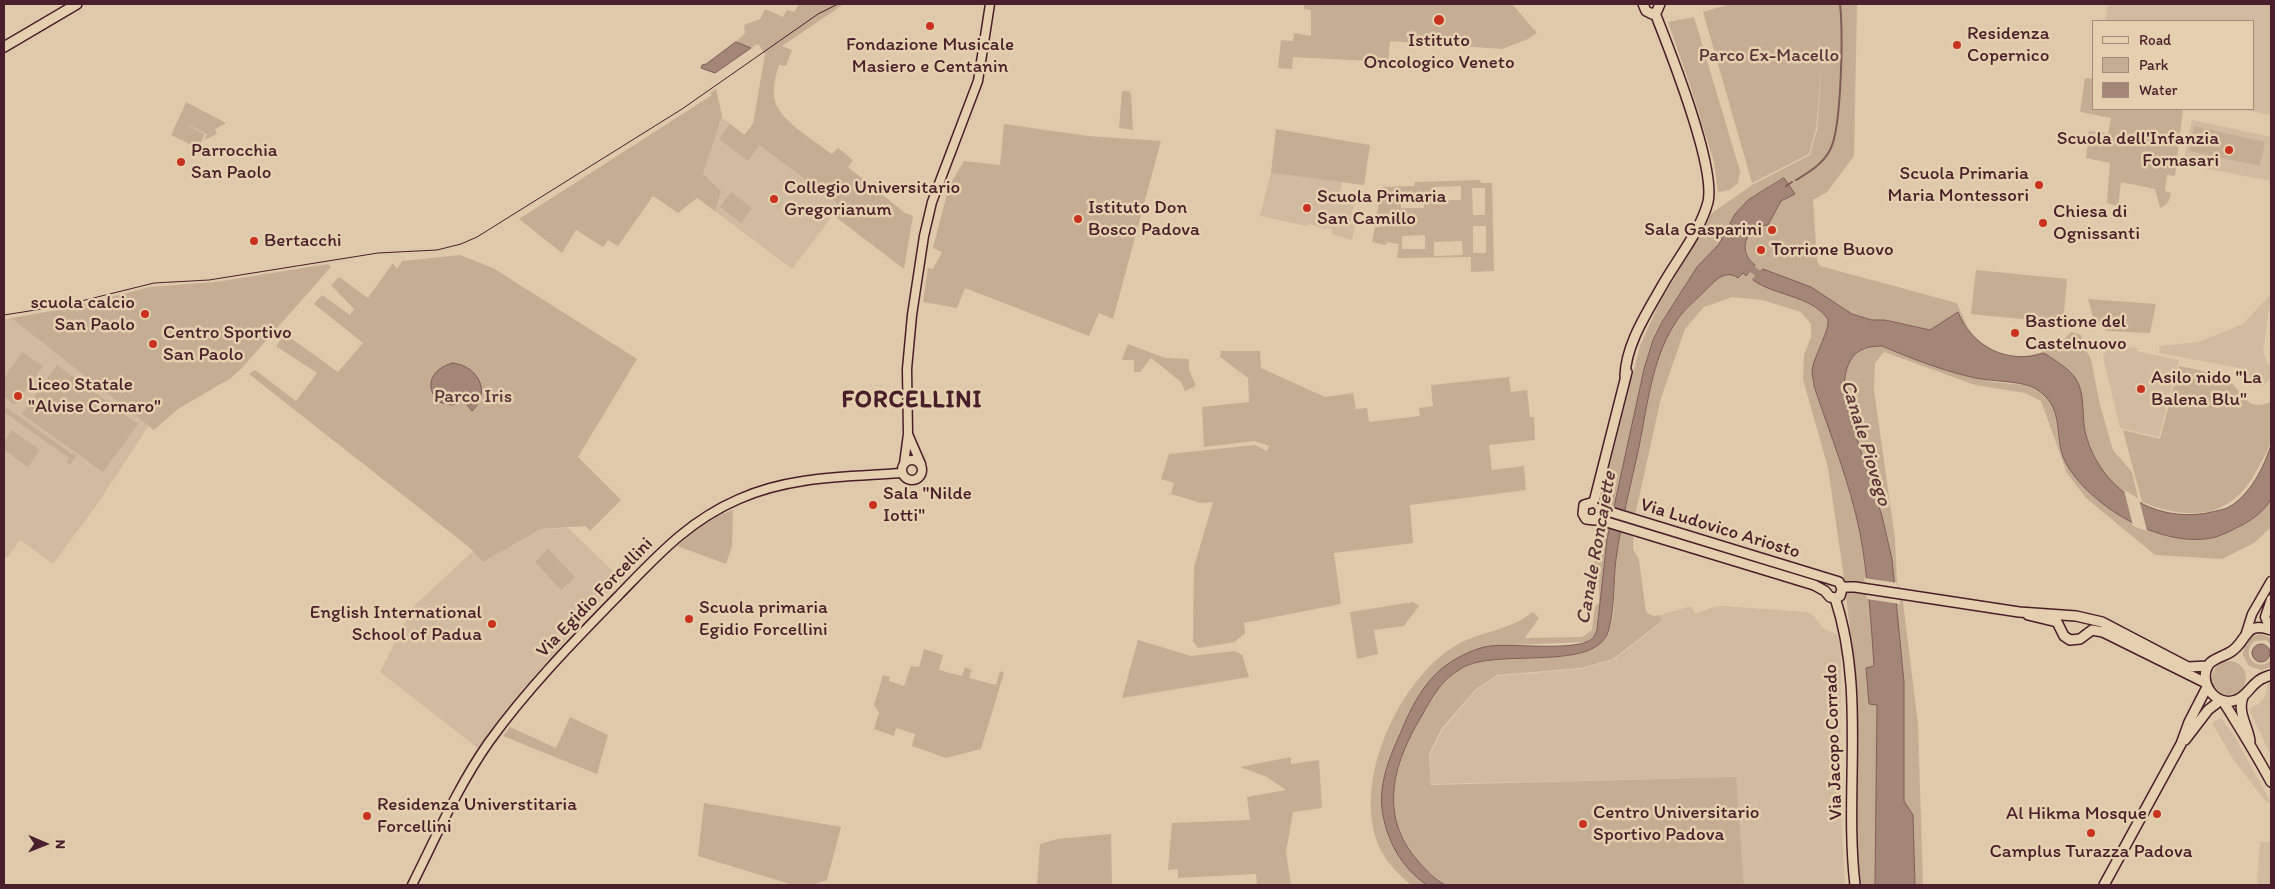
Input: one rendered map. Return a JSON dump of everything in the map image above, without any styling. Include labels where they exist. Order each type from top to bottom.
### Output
[{"type":"main road","points":[[4,47],[77,4]]},
{"type":"main road","points":[[1643,4],[1646,11],[1655,13],[1660,4]]},
{"type":"main road","name":"Via Ludovico Ariosto","points":[[1655,13],[1697,132],[1709,186],[1708,200],[1701,219],[1651,305],[1630,351],[1599,511],[1814,585],[1825,591]]},
{"type":"main road","name":"Via Ludovico Ariosto","points":[[1633,524],[1831,581]]},
{"type":"main road","points":[[1831,581],[1839,582],[1842,587],[1841,594],[1835,598],[1828,596],[1825,591],[1826,585],[1831,581]]},
{"type":"main road","points":[[1842,587],[1855,587],[2018,612],[2072,616],[2108,625],[2188,667],[2208,666]]},
{"type":"main road","name":"Via Jacopo Corrado","points":[[1835,598],[1846,647],[1850,676],[1855,885]]},
{"type":"main road","points":[[2018,612],[2057,622],[2066,638],[2073,640],[2084,636],[2092,630],[2103,632],[2207,685]]},
{"type":"main road","points":[[2062,631],[2064,620],[2072,616]]},
{"type":"main road","points":[[2081,618],[2086,626],[2084,636]]},
{"type":"main road","points":[[2250,741],[2241,733],[2222,700],[2210,693],[2207,685],[2208,666],[2215,659],[2232,651],[2246,633],[2259,628],[2271,630]]},
{"type":"main road","points":[[2104,885],[2182,744],[2208,710],[2222,700],[2237,700],[2243,697],[2255,683],[2270,676]]},
{"type":"main road","points":[[2182,744],[2188,722],[2207,685]]},
{"type":"main road","points":[[2243,697],[2241,711],[2248,729],[2250,741],[2271,782]]},
{"type":"street","points":[[908,434],[923,472],[916,480],[908,480],[903,468],[908,434],[907,369],[912,316],[924,236],[932,202],[978,81],[990,4]]},
{"type":"street","points":[[903,468],[910,460],[921,464]]},
{"type":"street","name":"Via Egidio Forcellini","points":[[412,885],[470,772],[500,728],[566,651],[687,527],[738,499],[787,484],[824,477],[857,477],[903,468]]},
{"type":"street","points":[[2246,633],[2256,606],[2271,581]]},
{"type":"street","points":[[2271,599],[2265,617],[2271,630]]},
{"type":"shaded area","points":[[2108,4],[2271,4],[2271,115],[2247,110],[2255,110],[2255,20],[2105,20]]},
{"type":"shaded area","name":"Collegio Universitario Gregorianum","points":[[721,117],[840,206],[792,269],[715,211],[720,192],[703,175]]},
{"type":"shaded area","name":"Scuola dell'Infanzia Fornasari","points":[[2192,120],[2271,137],[2271,181],[2183,164]]},
{"type":"shaded area","name":"Scuola Primaria San Camillo","points":[[1271,173],[1342,182],[1339,198],[1354,202],[1350,224],[1355,225],[1352,240],[1331,234],[1332,229],[1327,228],[1326,230],[1308,223],[1307,226],[1260,216]]},
{"type":"shaded area","points":[[2271,294],[2263,353],[2271,369],[2271,376],[2268,382],[2262,386],[2243,382],[2239,368],[2159,353],[2160,346],[2198,342],[2243,324]]},
{"type":"shaded area","points":[[11,318],[149,425],[96,506],[53,564],[20,540],[7,558],[4,556],[4,320]]},
{"type":"shaded area","name":"Asilo nido \"La Balena Blu\"","points":[[2114,346],[2138,348],[2137,351],[2179,360],[2159,437],[2120,428],[2103,357],[2107,349]]},
{"type":"shaded area","name":"English International School of Padua","points":[[568,528],[620,578],[523,689],[479,749],[380,672],[413,607],[473,551],[483,562],[541,529]]},
{"type":"shaded area","points":[[1691,606],[1695,614],[1722,606],[1807,612],[1814,616],[1823,628],[1836,634],[1841,640],[1840,801],[1845,885],[1744,885],[1735,777],[1431,784],[1430,754],[1443,729],[1476,690],[1497,676],[1580,669],[1613,660],[1662,622],[1660,615]]},
{"type":"shaded area","points":[[2268,682],[2271,682],[2271,756],[2249,709],[2257,705],[2265,697]]},
{"type":"shaded area","points":[[2221,718],[2235,737],[2270,801],[2267,803],[2233,759],[2212,723]]},
{"type":"shaded area","points":[[2260,842],[2271,842],[2271,885],[2259,885],[2257,881]]},
{"type":"green space","points":[[799,4],[844,4],[782,46],[792,50],[786,66],[779,65],[774,88],[776,104],[788,121],[806,136],[832,154],[838,148],[853,160],[848,167],[905,213],[913,216],[904,269],[833,215],[839,205],[752,140],[759,146],[748,161],[719,139],[730,124],[744,135],[753,124],[765,54],[758,44],[751,48],[736,42],[745,33],[744,25],[760,19],[765,9],[783,17],[787,10],[794,12]]},
{"type":"green space","name":"Istituto Oncologico Veneto","points":[[1304,4],[1512,4],[1537,33],[1528,39],[1502,49],[1390,41],[1388,62],[1293,57],[1292,69],[1278,68],[1281,40],[1293,41],[1294,33],[1311,36],[1311,10],[1304,9]]},
{"type":"green space","name":"Parco Ex-Macello","points":[[1730,4],[1857,4],[1854,156],[1827,192],[1813,200],[1817,261],[1820,266],[1957,303],[1975,337],[1986,346],[2011,356],[1995,353],[1978,342],[1961,319],[1930,330],[1885,320],[1872,320],[1852,314],[1811,287],[1762,269],[1753,279],[1809,304],[1826,318],[1830,325],[1812,370],[1814,386],[1856,514],[1865,566],[1874,666],[1866,668],[1869,704],[1877,704],[1875,885],[1861,885],[1857,855],[1856,760],[1850,630],[1828,468],[1803,379],[1804,355],[1811,337],[1811,324],[1801,312],[1763,300],[1732,297],[1704,307],[1685,329],[1661,398],[1634,520],[1633,549],[1639,560],[1646,612],[1654,616],[1660,615],[1662,621],[1613,659],[1581,668],[1497,675],[1476,689],[1442,728],[1429,754],[1431,785],[1736,777],[1744,885],[1445,885],[1439,882],[1414,858],[1404,846],[1427,885],[1411,885],[1384,856],[1378,844],[1372,819],[1371,791],[1376,763],[1386,735],[1399,708],[1415,684],[1433,663],[1453,647],[1473,637],[1514,623],[1533,612],[1539,618],[1525,638],[1582,637],[1592,630],[1595,606],[1599,603],[1599,583],[1593,582],[1596,525],[1599,525],[1606,506],[1601,500],[1640,346],[1658,306],[1712,213],[1752,185],[1810,155],[1817,130],[1822,63],[1816,129],[1809,154],[1752,183],[1703,12]],"holes":[[[1784,178],[1788,185],[1768,225],[1760,226],[1754,230],[1746,240],[1746,253],[1749,260],[1755,265],[1747,276],[1743,273],[1720,276],[1677,319],[1661,351],[1652,381],[1618,543],[1614,605],[1609,631],[1599,644],[1584,652],[1565,656],[1499,659],[1480,662],[1464,667],[1448,678],[1420,715],[1400,763],[1393,809],[1396,828],[1401,840],[1382,807],[1384,778],[1391,755],[1417,700],[1487,646],[1586,642],[1593,639],[1597,630],[1607,539],[1644,369],[1653,340],[1662,322],[1705,258],[1719,244],[1735,214],[1748,200]]]},
{"type":"green space","points":[[1694,17],[1740,171],[1738,183],[1729,190],[1718,192],[1714,162],[1668,22]]},
{"type":"green space","points":[[2085,78],[2092,79],[2092,110],[2183,110],[2175,176],[2167,175],[2165,191],[2171,193],[2165,206],[2160,208],[2155,189],[2121,182],[2118,206],[2107,203],[2110,163],[2086,158],[2089,131],[2108,134],[2111,118],[2080,112]]},
{"type":"green space","points":[[716,89],[722,116],[703,174],[721,191],[715,211],[697,198],[678,213],[653,196],[618,246],[608,240],[603,247],[576,230],[562,253],[519,219],[712,95],[710,93]]},
{"type":"green space","points":[[1122,91],[1129,91],[1131,94],[1133,130],[1119,128]]},
{"type":"green space","points":[[186,102],[226,123],[215,129],[217,134],[204,140],[207,134],[178,120]]},
{"type":"green space","points":[[178,120],[205,134],[198,148],[171,135]]},
{"type":"green space","points":[[1004,124],[1088,136],[1161,141],[1113,319],[1099,313],[1089,336],[965,288],[957,308],[923,302],[928,268],[933,269],[942,252],[933,248],[949,186],[964,161],[1000,165]]},
{"type":"green space","points":[[2194,126],[2265,142],[2260,166],[2189,151]]},
{"type":"green space","points":[[1276,129],[1370,145],[1364,185],[1271,173]]},
{"type":"green space","points":[[1480,180],[1481,183],[1492,183],[1494,271],[1471,272],[1471,257],[1397,258],[1399,244],[1387,242],[1386,245],[1372,242],[1375,227],[1380,227],[1380,218],[1376,218],[1382,187],[1414,186],[1415,182]],"holes":[[[1461,186],[1461,200],[1433,200],[1433,187]],[[1472,188],[1485,188],[1485,215],[1473,215]],[[1424,194],[1424,208],[1401,208],[1401,195]],[[1473,226],[1486,226],[1486,253],[1473,253]],[[1425,235],[1425,249],[1402,249],[1402,236]],[[1462,241],[1463,255],[1434,256],[1434,242]]]},
{"type":"green space","points":[[731,192],[752,208],[741,223],[720,207]]},
{"type":"green space","name":"Parco Iris","points":[[460,255],[493,268],[637,359],[578,457],[621,500],[590,531],[585,526],[541,529],[483,562],[469,547],[249,374],[255,370],[296,401],[317,373],[276,346],[285,334],[338,372],[363,343],[314,304],[322,295],[350,315],[354,309],[331,285],[339,277],[368,298],[393,263],[397,269],[402,261]]},
{"type":"green space","name":"Centro Sportivo San Paolo","points":[[328,264],[331,267],[240,370],[231,378],[178,409],[154,430],[11,318],[68,308],[150,287],[216,282]]},
{"type":"green space","points":[[1976,270],[2067,279],[2063,323],[1971,314]]},
{"type":"green space","points":[[2088,299],[2156,304],[2150,333],[2106,331],[2093,317]]},
{"type":"green space","points":[[2071,332],[2081,335],[2084,347],[2091,359],[2100,405],[2113,450],[2132,472],[2139,502],[2115,484],[2098,464],[2092,453],[2084,426],[2080,388],[2074,376],[2044,353],[2028,356],[2011,356],[2037,354],[2049,349]]},
{"type":"green space","points":[[1128,344],[1165,358],[1189,359],[1189,370],[1196,386],[1185,391],[1181,382],[1151,358],[1140,372],[1134,372],[1134,360],[1122,360]]},
{"type":"green space","points":[[1869,346],[1882,346],[1919,360],[1993,382],[2025,385],[2037,389],[2054,405],[2059,432],[2125,519],[2263,509],[2271,499],[2271,527],[2254,543],[2222,559],[2155,555],[2086,498],[2067,473],[2041,401],[2025,393],[1975,385],[1884,352],[1875,363],[1874,390],[1895,539],[1897,581],[1902,594],[1918,724],[1923,885],[1915,885],[1913,815],[1904,801],[1904,682],[1892,559],[1882,516],[1844,399],[1844,382],[1847,368],[1861,351]]},
{"type":"green space","points":[[1221,351],[1260,351],[1261,368],[1325,397],[1353,393],[1356,409],[1367,408],[1369,422],[1420,416],[1419,408],[1433,406],[1431,385],[1509,377],[1511,392],[1527,390],[1530,417],[1534,417],[1535,440],[1489,445],[1492,470],[1524,466],[1526,490],[1410,505],[1413,543],[1334,553],[1341,604],[1244,623],[1245,633],[1235,642],[1198,648],[1193,641],[1194,567],[1213,502],[1201,503],[1171,494],[1174,483],[1161,479],[1169,454],[1255,445],[1267,451],[1269,446],[1255,441],[1204,447],[1202,407],[1249,402],[1248,378],[1220,357]]},
{"type":"green space","points":[[22,352],[43,366],[15,405],[4,397],[4,378]]},
{"type":"green space","points":[[57,365],[138,424],[103,472],[22,414]]},
{"type":"green space","points":[[2179,366],[2208,372],[2224,378],[2244,398],[2255,405],[2271,402],[2272,436],[2258,468],[2248,485],[2236,497],[2223,506],[2209,511],[2194,513],[2177,512],[2142,502],[2123,430],[2160,439]]},
{"type":"green space","points":[[4,406],[72,454],[77,455],[70,465],[66,462],[69,458],[4,412]]},
{"type":"green space","points":[[12,430],[40,450],[28,467],[4,450],[4,442]]},
{"type":"green space","points":[[733,510],[732,546],[726,564],[677,546],[711,521]]},
{"type":"green space","points":[[548,549],[575,577],[561,590],[535,562]]},
{"type":"green space","points":[[1413,602],[1419,606],[1404,626],[1374,630],[1378,654],[1357,659],[1350,612]]},
{"type":"green space","points":[[2261,634],[2271,638],[2271,645],[2266,640],[2255,641],[2249,651],[2249,656],[2260,665],[2266,664],[2271,660],[2271,667],[2261,670],[2249,666],[2243,655],[2244,647],[2248,641],[2253,636]]},
{"type":"green space","points":[[1138,640],[1191,656],[1234,651],[1242,655],[1249,677],[1122,698]]},
{"type":"green space","points":[[924,649],[943,655],[939,670],[962,676],[965,667],[972,670],[969,678],[996,685],[1000,671],[1004,673],[981,749],[946,758],[912,746],[915,734],[896,728],[894,736],[874,729],[879,712],[874,705],[883,675],[890,677],[889,681],[904,686],[911,666],[919,667]]},
{"type":"green space","points":[[2229,661],[2241,666],[2246,678],[2241,690],[2229,695],[2217,690],[2212,678],[2217,666]]},
{"type":"green space","points":[[570,717],[608,735],[597,774],[503,736],[510,727],[556,748]]},
{"type":"green space","points":[[1291,757],[1291,764],[1319,760],[1322,808],[1293,812],[1286,852],[1291,885],[1257,885],[1256,874],[1178,878],[1178,869],[1168,870],[1172,823],[1250,820],[1247,797],[1286,790],[1267,777],[1240,767]]},
{"type":"green space","points":[[704,803],[841,827],[827,880],[812,885],[793,885],[698,856]]},
{"type":"green space","points":[[1111,834],[1112,885],[1037,885],[1040,844],[1057,839]]},
{"type":"water","points":[[736,42],[751,48],[715,73],[701,68],[702,65]]},
{"type":"water","points":[[1784,178],[1795,194],[1781,201],[1768,225],[1760,226],[1754,230],[1746,240],[1746,253],[1749,260],[1755,265],[1746,276],[1743,273],[1738,278],[1728,275],[1715,281],[1681,315],[1660,353],[1651,384],[1621,531],[1616,559],[1611,620],[1609,629],[1601,643],[1586,651],[1567,656],[1498,659],[1478,662],[1462,668],[1449,677],[1438,689],[1411,735],[1397,771],[1394,808],[1405,844],[1427,871],[1445,885],[1427,885],[1410,870],[1396,852],[1387,831],[1382,809],[1382,789],[1386,769],[1409,714],[1433,677],[1448,664],[1468,653],[1490,646],[1558,646],[1584,643],[1592,639],[1597,630],[1607,539],[1644,369],[1653,340],[1662,322],[1697,267],[1719,244],[1735,214],[1748,200]]},
{"type":"water","points":[[1763,269],[1811,287],[1852,314],[1872,320],[1885,320],[1930,330],[1958,312],[1972,335],[1982,344],[1993,350],[2017,357],[2044,353],[2066,368],[2079,385],[2086,435],[2093,454],[2103,471],[2116,486],[2132,498],[2149,507],[2187,515],[2207,513],[2229,507],[2237,502],[2250,488],[2271,445],[2272,493],[2264,509],[2244,524],[2216,537],[2196,539],[2175,537],[2153,532],[2112,511],[2094,497],[2079,481],[2067,465],[2063,455],[2053,407],[2038,390],[2024,384],[1978,379],[1960,374],[1882,346],[1862,350],[1855,355],[1847,370],[1844,399],[1882,516],[1892,559],[1904,682],[1904,801],[1913,815],[1915,885],[1875,885],[1877,705],[1869,704],[1866,668],[1874,666],[1865,566],[1856,514],[1814,386],[1812,373],[1828,322],[1820,310],[1753,280]]},
{"type":"water","points":[[453,363],[469,369],[479,381],[481,396],[478,404],[472,411],[463,400],[452,405],[439,402],[431,390],[432,378],[435,373],[446,365]]},
{"type":"water","points":[[2257,644],[2265,644],[2270,649],[2268,660],[2257,662],[2252,657],[2252,649]]},
{"type":"pier","points":[[2124,490],[2139,499],[2147,531],[2133,526]]},
{"type":"pier","points":[[1864,578],[1898,583],[1900,604],[1867,599]]},
{"type":"waterway","points":[[1796,180],[1815,168],[1823,160],[1830,150],[1834,139],[1841,79],[1840,4]]},
{"type":"waterway","points":[[1786,186],[1792,182]]},
{"type":"waterway","name":"Canale Roncajette","points":[[1746,265],[1766,279]]},
{"type":"tram line","points":[[4,315],[61,306],[154,283],[209,280],[378,253],[437,250],[461,244],[477,237],[682,109],[818,14],[838,4]]},
{"type":"place","name":"Istituto Oncologico Veneto","points":[[1439,20]]},
{"type":"place","name":"Fondazione Musicale Masiero e Centanin","points":[[930,26]]},
{"type":"place","name":"Residenza Copernico","points":[[1957,45]]},
{"type":"place","name":"Scuola dell'Infanzia Fornasari","points":[[2229,150]]},
{"type":"place","name":"Parrocchia San Paolo","points":[[181,162]]},
{"type":"place","name":"Scuola Primaria Maria Montessori","points":[[2039,185]]},
{"type":"place","name":"Collegio Universitario Gregorianum","points":[[774,199]]},
{"type":"place","name":"Scuola Primaria San Camillo","points":[[1307,208]]},
{"type":"place","name":"Istituto Don Bosco Padova","points":[[1078,219]]},
{"type":"place","name":"Chiesa di Ognissanti","points":[[2043,223]]},
{"type":"place","name":"Sala Gasparini","points":[[1772,230]]},
{"type":"place","name":"Bertacchi","points":[[254,241]]},
{"type":"place","name":"Torrione Buovo","points":[[1761,250]]},
{"type":"place","name":"scuola calcio San Paolo","points":[[145,314]]},
{"type":"place","name":"Bastione del Castelnuovo","points":[[2015,333]]},
{"type":"place","name":"Centro Sportivo San Paolo","points":[[153,344]]},
{"type":"place","name":"Asilo nido \"La Balena Blu\"","points":[[2141,389]]},
{"type":"place","name":"Liceo Statale \"Alvise Cornaro\"","points":[[18,396]]},
{"type":"place","name":"Sala \"Nilde Iotti\"","points":[[873,505]]},
{"type":"place","name":"Scuola primaria Egidio Forcellini","points":[[689,619]]},
{"type":"place","name":"English International School of Padua","points":[[492,624]]},
{"type":"place","name":"Al Hikma Mosque","points":[[2157,814]]},
{"type":"place","name":"Residenza Universtitaria Forcellini","points":[[367,816]]},
{"type":"place","name":"Centro Universitario Sportivo Padova","points":[[1583,824]]},
{"type":"place","name":"Camplus Turazza Padova","points":[[2091,833]]},
{"type":"district","name":"FORCELLINI","points":[[912,401]]},
{"type":"water label","name":"Canale Piovego","points":[[1865,443]]}]
